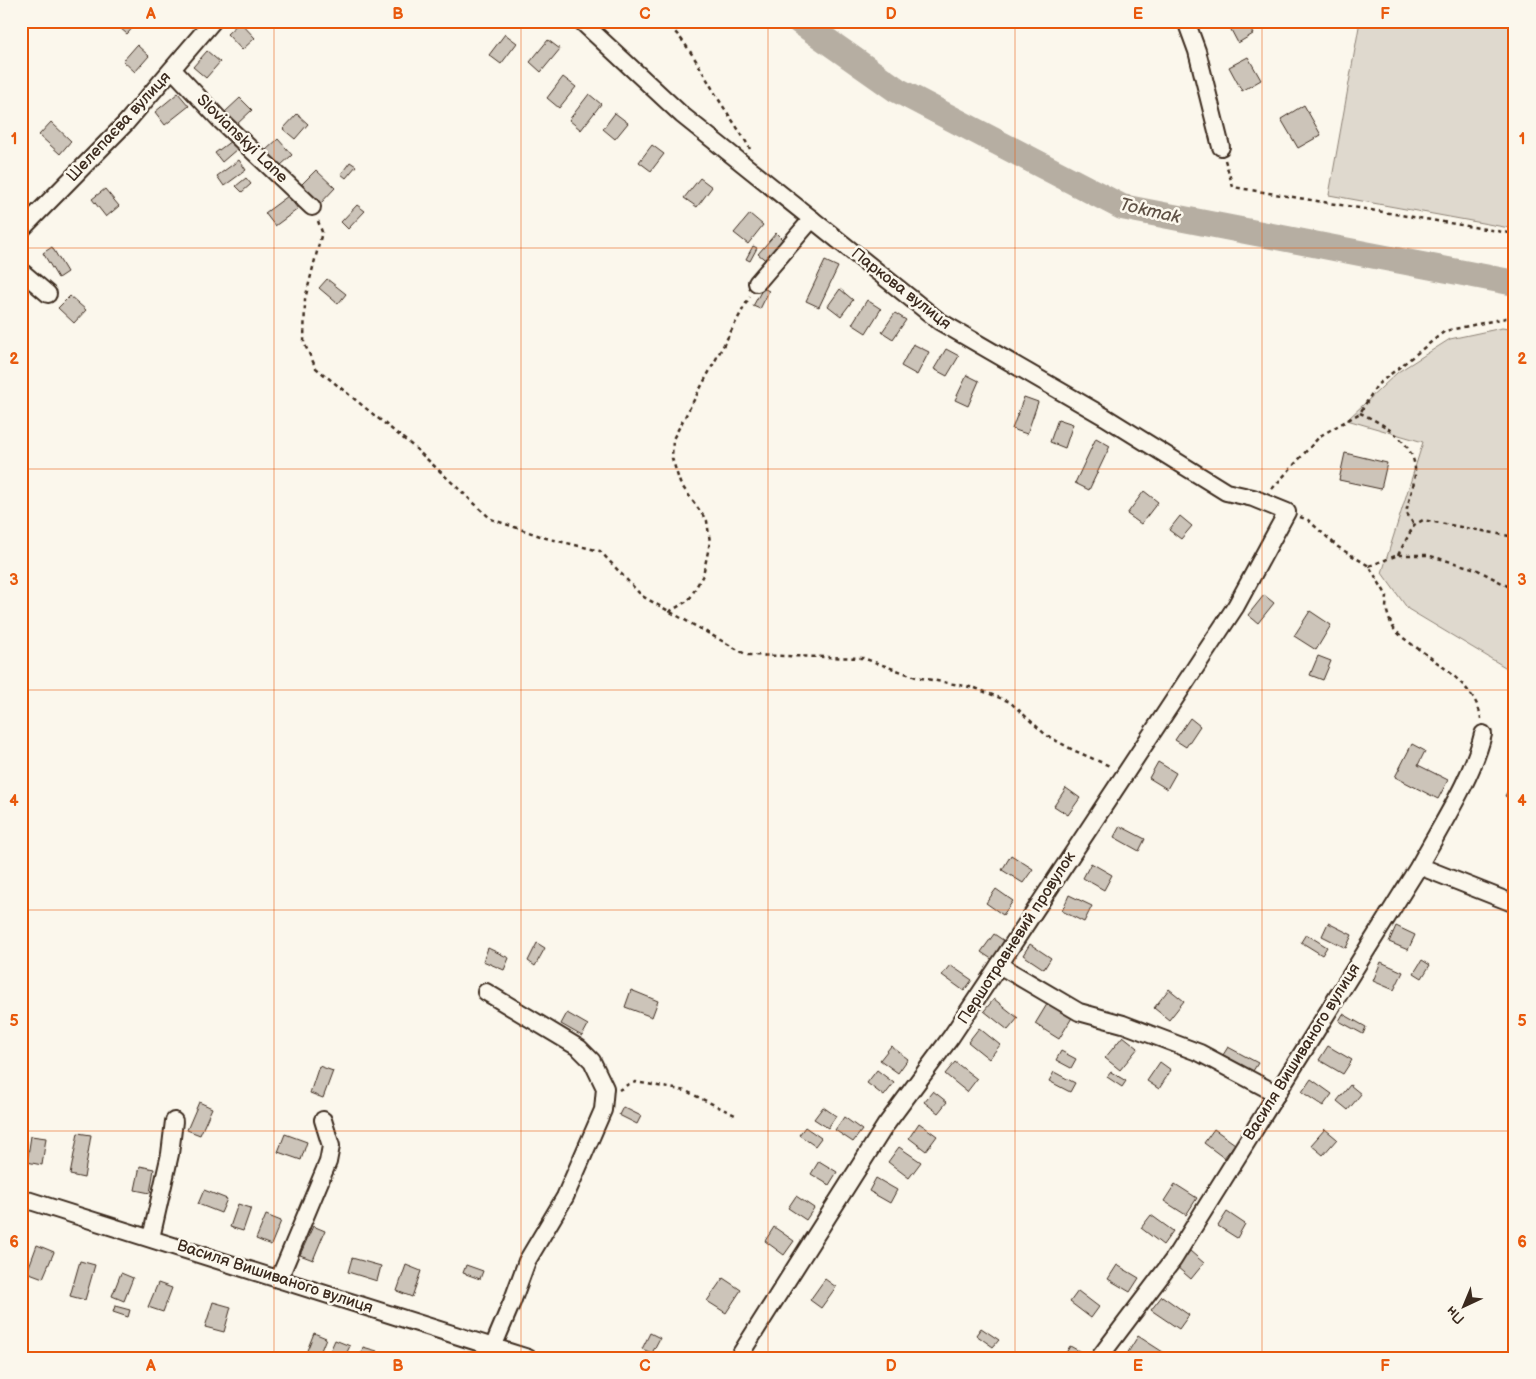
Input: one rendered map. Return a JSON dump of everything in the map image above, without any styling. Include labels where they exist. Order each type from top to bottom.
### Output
[{"type":"street","name":"Шелепаєва вулиця","points":[[21,230],[125,124],[213,21]]},
{"type":"street","name":"Паркова вулиця","points":[[581,21],[682,115],[939,321],[1105,417],[1226,492],[1253,498],[1287,512]]},
{"type":"street","points":[[1186,21],[1197,51],[1221,147]]},
{"type":"street","name":"Slovianskyi Lane","points":[[173,70],[220,121],[312,207]]},
{"type":"street","points":[[758,283],[812,219]]},
{"type":"street","points":[[21,271],[48,294]]},
{"type":"street","name":"Першотравневий провулок","points":[[738,1358],[885,1126],[951,1037],[1236,606],[1287,512]]},
{"type":"street","name":"Василя Вишиваного вулиця","points":[[1100,1358],[1173,1260],[1419,866],[1479,752],[1483,734]]},
{"type":"street","points":[[1419,866],[1515,904]]},
{"type":"street","points":[[999,965],[1079,1012],[1123,1024],[1200,1052],[1277,1094]]},
{"type":"street","points":[[486,992],[579,1048],[592,1061],[605,1088],[603,1110],[564,1197],[527,1261],[493,1347]]},
{"type":"street","points":[[279,1279],[328,1162],[331,1146],[323,1120]]},
{"type":"street","points":[[151,1238],[170,1154],[174,1121]]},
{"type":"street","name":"Василя Вишиваного вулиця","points":[[21,1198],[528,1358]]},
{"type":"path","points":[[664,21],[690,50],[753,155]]},
{"type":"path","points":[[1221,147],[1233,187],[1515,234]]},
{"type":"path","points":[[312,207],[322,232],[305,298],[304,343],[316,368],[415,448],[491,519],[546,538],[600,551],[642,596],[747,655],[863,658],[916,677],[975,688],[1010,702],[1046,735],[1073,750],[1108,765],[1123,776]]},
{"type":"path","points":[[669,612],[688,600],[703,575],[710,542],[707,521],[680,483],[672,458],[673,439],[758,283]]},
{"type":"path","points":[[1253,498],[1273,488],[1320,436],[1360,413],[1377,385],[1446,331],[1506,318],[1515,320]]},
{"type":"path","points":[[1360,413],[1377,421],[1400,438],[1412,456],[1415,473],[1406,512],[1414,525]]},
{"type":"path","points":[[1287,512],[1308,520],[1338,547],[1369,566],[1387,596],[1387,613],[1394,629],[1464,684],[1475,699],[1481,716],[1483,734]]},
{"type":"path","points":[[1398,555],[1414,525],[1422,520],[1515,538]]},
{"type":"path","points":[[1369,566],[1398,555],[1427,555],[1476,569],[1515,590]]},
{"type":"path","points":[[603,1110],[616,1092],[636,1082],[686,1091],[737,1116]]},
{"type":"shaded area","points":[[1360,21],[1515,21],[1515,229],[1329,195]]},
{"type":"shaded area","points":[[1502,328],[1515,330],[1515,673],[1408,609],[1382,573],[1423,442],[1347,420],[1398,372],[1450,339]]},
{"type":"building","points":[[126,21],[135,21],[137,23],[127,34],[120,28]]},
{"type":"building","points":[[1232,21],[1246,21],[1253,34],[1238,43],[1228,24]]},
{"type":"building","points":[[240,22],[255,38],[242,50],[227,34]]},
{"type":"building","points":[[505,34],[517,43],[501,64],[489,55]]},
{"type":"building","points":[[548,40],[560,49],[541,72],[530,62]]},
{"type":"building","points":[[137,45],[149,56],[135,72],[123,61]]},
{"type":"building","points":[[207,51],[220,62],[206,78],[193,67]]},
{"type":"building","points":[[1248,57],[1261,80],[1242,91],[1229,67]]},
{"type":"building","points":[[563,77],[576,87],[559,108],[547,98]]},
{"type":"building","points":[[178,93],[189,106],[165,125],[155,112]]},
{"type":"building","points":[[589,94],[601,104],[581,130],[569,120]]},
{"type":"building","points":[[240,98],[252,110],[236,125],[225,112]]},
{"type":"building","points":[[1304,105],[1321,135],[1298,148],[1281,119]]},
{"type":"building","points":[[615,113],[628,123],[615,139],[603,129]]},
{"type":"building","points":[[297,114],[308,124],[295,139],[283,129]]},
{"type":"building","points":[[51,122],[71,141],[60,154],[39,135]]},
{"type":"building","points":[[278,139],[292,155],[280,166],[266,150]]},
{"type":"building","points":[[231,141],[237,149],[222,162],[215,153]]},
{"type":"building","points":[[652,145],[664,154],[651,171],[639,162]]},
{"type":"building","points":[[239,160],[246,170],[224,186],[217,176]]},
{"type":"building","points":[[350,162],[356,166],[346,178],[341,174]]},
{"type":"building","points":[[316,170],[335,188],[320,204],[301,185]]},
{"type":"building","points":[[246,178],[251,184],[242,192],[236,186]]},
{"type":"building","points":[[700,178],[712,187],[697,207],[684,198]]},
{"type":"building","points":[[105,189],[119,206],[106,217],[92,199]]},
{"type":"building","points":[[288,196],[298,209],[275,226],[265,213]]},
{"type":"building","points":[[357,205],[365,211],[348,229],[341,222]]},
{"type":"building","points":[[750,214],[763,225],[748,244],[734,233]]},
{"type":"building","points":[[776,233],[785,242],[768,262],[758,254]]},
{"type":"building","points":[[753,246],[757,248],[750,261],[746,259]]},
{"type":"building","points":[[52,247],[67,272],[58,278],[43,253]]},
{"type":"building","points":[[825,261],[838,267],[819,307],[806,301]]},
{"type":"building","points":[[327,279],[346,294],[338,304],[319,288]]},
{"type":"building","points":[[763,288],[769,291],[760,309],[753,306]]},
{"type":"building","points":[[840,289],[853,300],[841,316],[828,306]]},
{"type":"building","points":[[70,296],[86,310],[74,323],[58,308]]},
{"type":"building","points":[[867,300],[881,309],[866,333],[852,324]]},
{"type":"building","points":[[895,313],[906,320],[893,339],[882,332]]},
{"type":"building","points":[[913,344],[929,352],[917,375],[901,366]]},
{"type":"building","points":[[946,349],[959,356],[947,376],[934,369]]},
{"type":"building","points":[[967,375],[979,381],[968,406],[955,400]]},
{"type":"building","points":[[1024,397],[1038,402],[1027,434],[1012,429]]},
{"type":"building","points":[[1058,419],[1073,424],[1065,448],[1050,442]]},
{"type":"building","points":[[1096,438],[1110,446],[1089,490],[1075,483]]},
{"type":"building","points":[[1345,453],[1387,463],[1381,489],[1339,480]]},
{"type":"building","points":[[1144,491],[1158,502],[1141,524],[1127,514]]},
{"type":"building","points":[[1180,516],[1192,526],[1181,539],[1169,530]]},
{"type":"building","points":[[1264,595],[1274,603],[1258,623],[1248,615]]},
{"type":"building","points":[[1310,611],[1331,625],[1316,650],[1294,636]]},
{"type":"building","points":[[1318,656],[1331,661],[1323,680],[1310,675]]},
{"type":"building","points":[[1190,718],[1200,726],[1186,747],[1175,740]]},
{"type":"building","points":[[1412,744],[1425,751],[1418,765],[1448,780],[1438,799],[1395,777]]},
{"type":"building","points":[[1158,762],[1176,773],[1167,789],[1149,778]]},
{"type":"building","points":[[1515,777],[1515,801],[1505,796]]},
{"type":"building","points":[[1066,788],[1080,798],[1068,815],[1054,806]]},
{"type":"building","points":[[1120,826],[1145,839],[1139,851],[1114,837]]},
{"type":"building","points":[[1011,855],[1033,869],[1023,883],[1002,870]]},
{"type":"building","points":[[1091,863],[1112,875],[1104,890],[1083,878]]},
{"type":"building","points":[[996,889],[1013,901],[1003,915],[986,903]]},
{"type":"building","points":[[1069,895],[1092,906],[1084,922],[1062,911]]},
{"type":"building","points":[[1328,923],[1352,935],[1346,948],[1322,936]]},
{"type":"building","points":[[1396,926],[1415,935],[1408,950],[1389,942]]},
{"type":"building","points":[[994,934],[1006,942],[993,960],[981,952]]},
{"type":"building","points":[[1306,934],[1327,947],[1322,955],[1301,942]]},
{"type":"building","points":[[537,943],[545,948],[535,966],[528,961]]},
{"type":"building","points":[[1030,944],[1051,958],[1044,969],[1023,955]]},
{"type":"building","points":[[488,948],[509,958],[504,970],[483,961]]},
{"type":"building","points":[[1422,960],[1430,965],[1422,978],[1414,973]]},
{"type":"building","points":[[1381,962],[1403,972],[1394,990],[1373,981]]},
{"type":"building","points":[[950,965],[972,980],[964,991],[942,975]]},
{"type":"building","points":[[1169,989],[1184,1001],[1169,1020],[1154,1008]]},
{"type":"building","points":[[631,990],[658,1001],[652,1017],[625,1007]]},
{"type":"building","points":[[994,999],[1018,1018],[1008,1030],[984,1011]]},
{"type":"building","points":[[1049,1001],[1073,1016],[1059,1039],[1035,1024]]},
{"type":"building","points":[[567,1013],[588,1025],[582,1036],[561,1024]]},
{"type":"building","points":[[1343,1014],[1366,1027],[1363,1034],[1339,1021]]},
{"type":"building","points":[[979,1028],[1000,1045],[989,1059],[968,1042]]},
{"type":"building","points":[[1123,1036],[1138,1048],[1120,1070],[1105,1058]]},
{"type":"building","points":[[891,1046],[908,1059],[898,1073],[880,1060]]},
{"type":"building","points":[[1328,1046],[1352,1060],[1343,1074],[1319,1060]]},
{"type":"building","points":[[1228,1047],[1258,1063],[1253,1071],[1223,1055]]},
{"type":"building","points":[[1061,1051],[1076,1059],[1071,1068],[1056,1060]]},
{"type":"building","points":[[955,1062],[977,1079],[967,1092],[945,1074]]},
{"type":"building","points":[[1160,1062],[1171,1070],[1159,1089],[1147,1081]]},
{"type":"building","points":[[319,1066],[333,1071],[323,1098],[310,1093]]},
{"type":"building","points":[[877,1070],[894,1083],[884,1096],[867,1083]]},
{"type":"building","points":[[1054,1072],[1075,1083],[1070,1092],[1049,1081]]},
{"type":"building","points":[[1111,1072],[1126,1081],[1122,1087],[1107,1077]]},
{"type":"building","points":[[1311,1079],[1332,1094],[1323,1106],[1302,1092]]},
{"type":"building","points":[[1350,1085],[1361,1094],[1348,1110],[1337,1101]]},
{"type":"building","points":[[933,1091],[947,1102],[938,1113],[924,1102]]},
{"type":"building","points":[[199,1102],[212,1108],[200,1135],[187,1130]]},
{"type":"building","points":[[623,1107],[641,1116],[637,1124],[619,1115]]},
{"type":"building","points":[[823,1107],[836,1116],[828,1128],[814,1119]]},
{"type":"building","points":[[844,1117],[862,1130],[853,1142],[835,1130]]},
{"type":"building","points":[[919,1123],[937,1136],[926,1151],[909,1138]]},
{"type":"building","points":[[805,1127],[821,1138],[815,1146],[799,1135]]},
{"type":"building","points":[[1214,1129],[1235,1144],[1224,1158],[1204,1143]]},
{"type":"building","points":[[1325,1129],[1337,1139],[1323,1155],[1311,1145]]},
{"type":"building","points":[[78,1133],[91,1135],[84,1178],[70,1175]]},
{"type":"building","points":[[285,1134],[307,1142],[301,1160],[278,1152]]},
{"type":"building","points":[[31,1136],[46,1138],[42,1165],[27,1162]]},
{"type":"building","points":[[899,1147],[921,1162],[909,1178],[888,1162]]},
{"type":"building","points":[[819,1161],[837,1172],[829,1185],[811,1174]]},
{"type":"building","points":[[140,1166],[154,1169],[150,1193],[135,1190]]},
{"type":"building","points":[[876,1178],[897,1190],[890,1203],[869,1191]]},
{"type":"building","points":[[1175,1184],[1197,1198],[1186,1215],[1164,1201]]},
{"type":"building","points":[[204,1190],[227,1199],[221,1213],[198,1204]]},
{"type":"building","points":[[796,1196],[814,1208],[806,1220],[788,1208]]},
{"type":"building","points":[[238,1204],[251,1208],[243,1231],[230,1227]]},
{"type":"building","points":[[1227,1212],[1245,1224],[1237,1238],[1218,1226]]},
{"type":"building","points":[[266,1215],[281,1221],[271,1245],[256,1239]]},
{"type":"building","points":[[1151,1215],[1173,1231],[1163,1245],[1141,1228]]},
{"type":"building","points":[[313,1226],[325,1231],[313,1260],[300,1255]]},
{"type":"building","points":[[774,1227],[794,1241],[784,1255],[765,1241]]},
{"type":"building","points":[[37,1245],[54,1252],[43,1278],[27,1272]]},
{"type":"building","points":[[1190,1251],[1204,1263],[1191,1279],[1177,1267]]},
{"type":"building","points":[[352,1258],[381,1266],[377,1281],[348,1272]]},
{"type":"building","points":[[80,1261],[95,1265],[85,1300],[70,1296]]},
{"type":"building","points":[[406,1265],[421,1271],[412,1297],[397,1291]]},
{"type":"building","points":[[466,1265],[483,1271],[480,1279],[463,1273]]},
{"type":"building","points":[[1117,1265],[1139,1278],[1130,1292],[1108,1279]]},
{"type":"building","points":[[121,1273],[133,1278],[124,1301],[112,1296]]},
{"type":"building","points":[[723,1278],[741,1290],[726,1313],[707,1301]]},
{"type":"building","points":[[825,1279],[836,1287],[821,1308],[810,1300]]},
{"type":"building","points":[[158,1283],[172,1288],[163,1312],[148,1307]]},
{"type":"building","points":[[1078,1291],[1099,1307],[1091,1318],[1070,1302]]},
{"type":"building","points":[[1162,1296],[1189,1315],[1179,1329],[1151,1310]]},
{"type":"building","points":[[213,1302],[231,1307],[224,1332],[205,1327]]},
{"type":"building","points":[[115,1306],[130,1310],[128,1317],[113,1312]]},
{"type":"building","points":[[981,1328],[999,1340],[993,1347],[976,1335]]},
{"type":"building","points":[[314,1333],[326,1338],[318,1358],[306,1353]]},
{"type":"building","points":[[650,1333],[660,1338],[652,1353],[642,1349]]},
{"type":"building","points":[[1138,1336],[1166,1354],[1163,1358],[1133,1358],[1127,1354]]},
{"type":"building","points":[[335,1340],[350,1346],[344,1358],[327,1358]]},
{"type":"building","points":[[1070,1346],[1088,1356],[1087,1358],[1063,1358]]},
{"type":"building","points":[[363,1347],[377,1351],[375,1358],[360,1358]]},
{"type":"waterway","name":"Tokmak","points":[[799,21],[897,90],[1122,207],[1515,283]]}]
